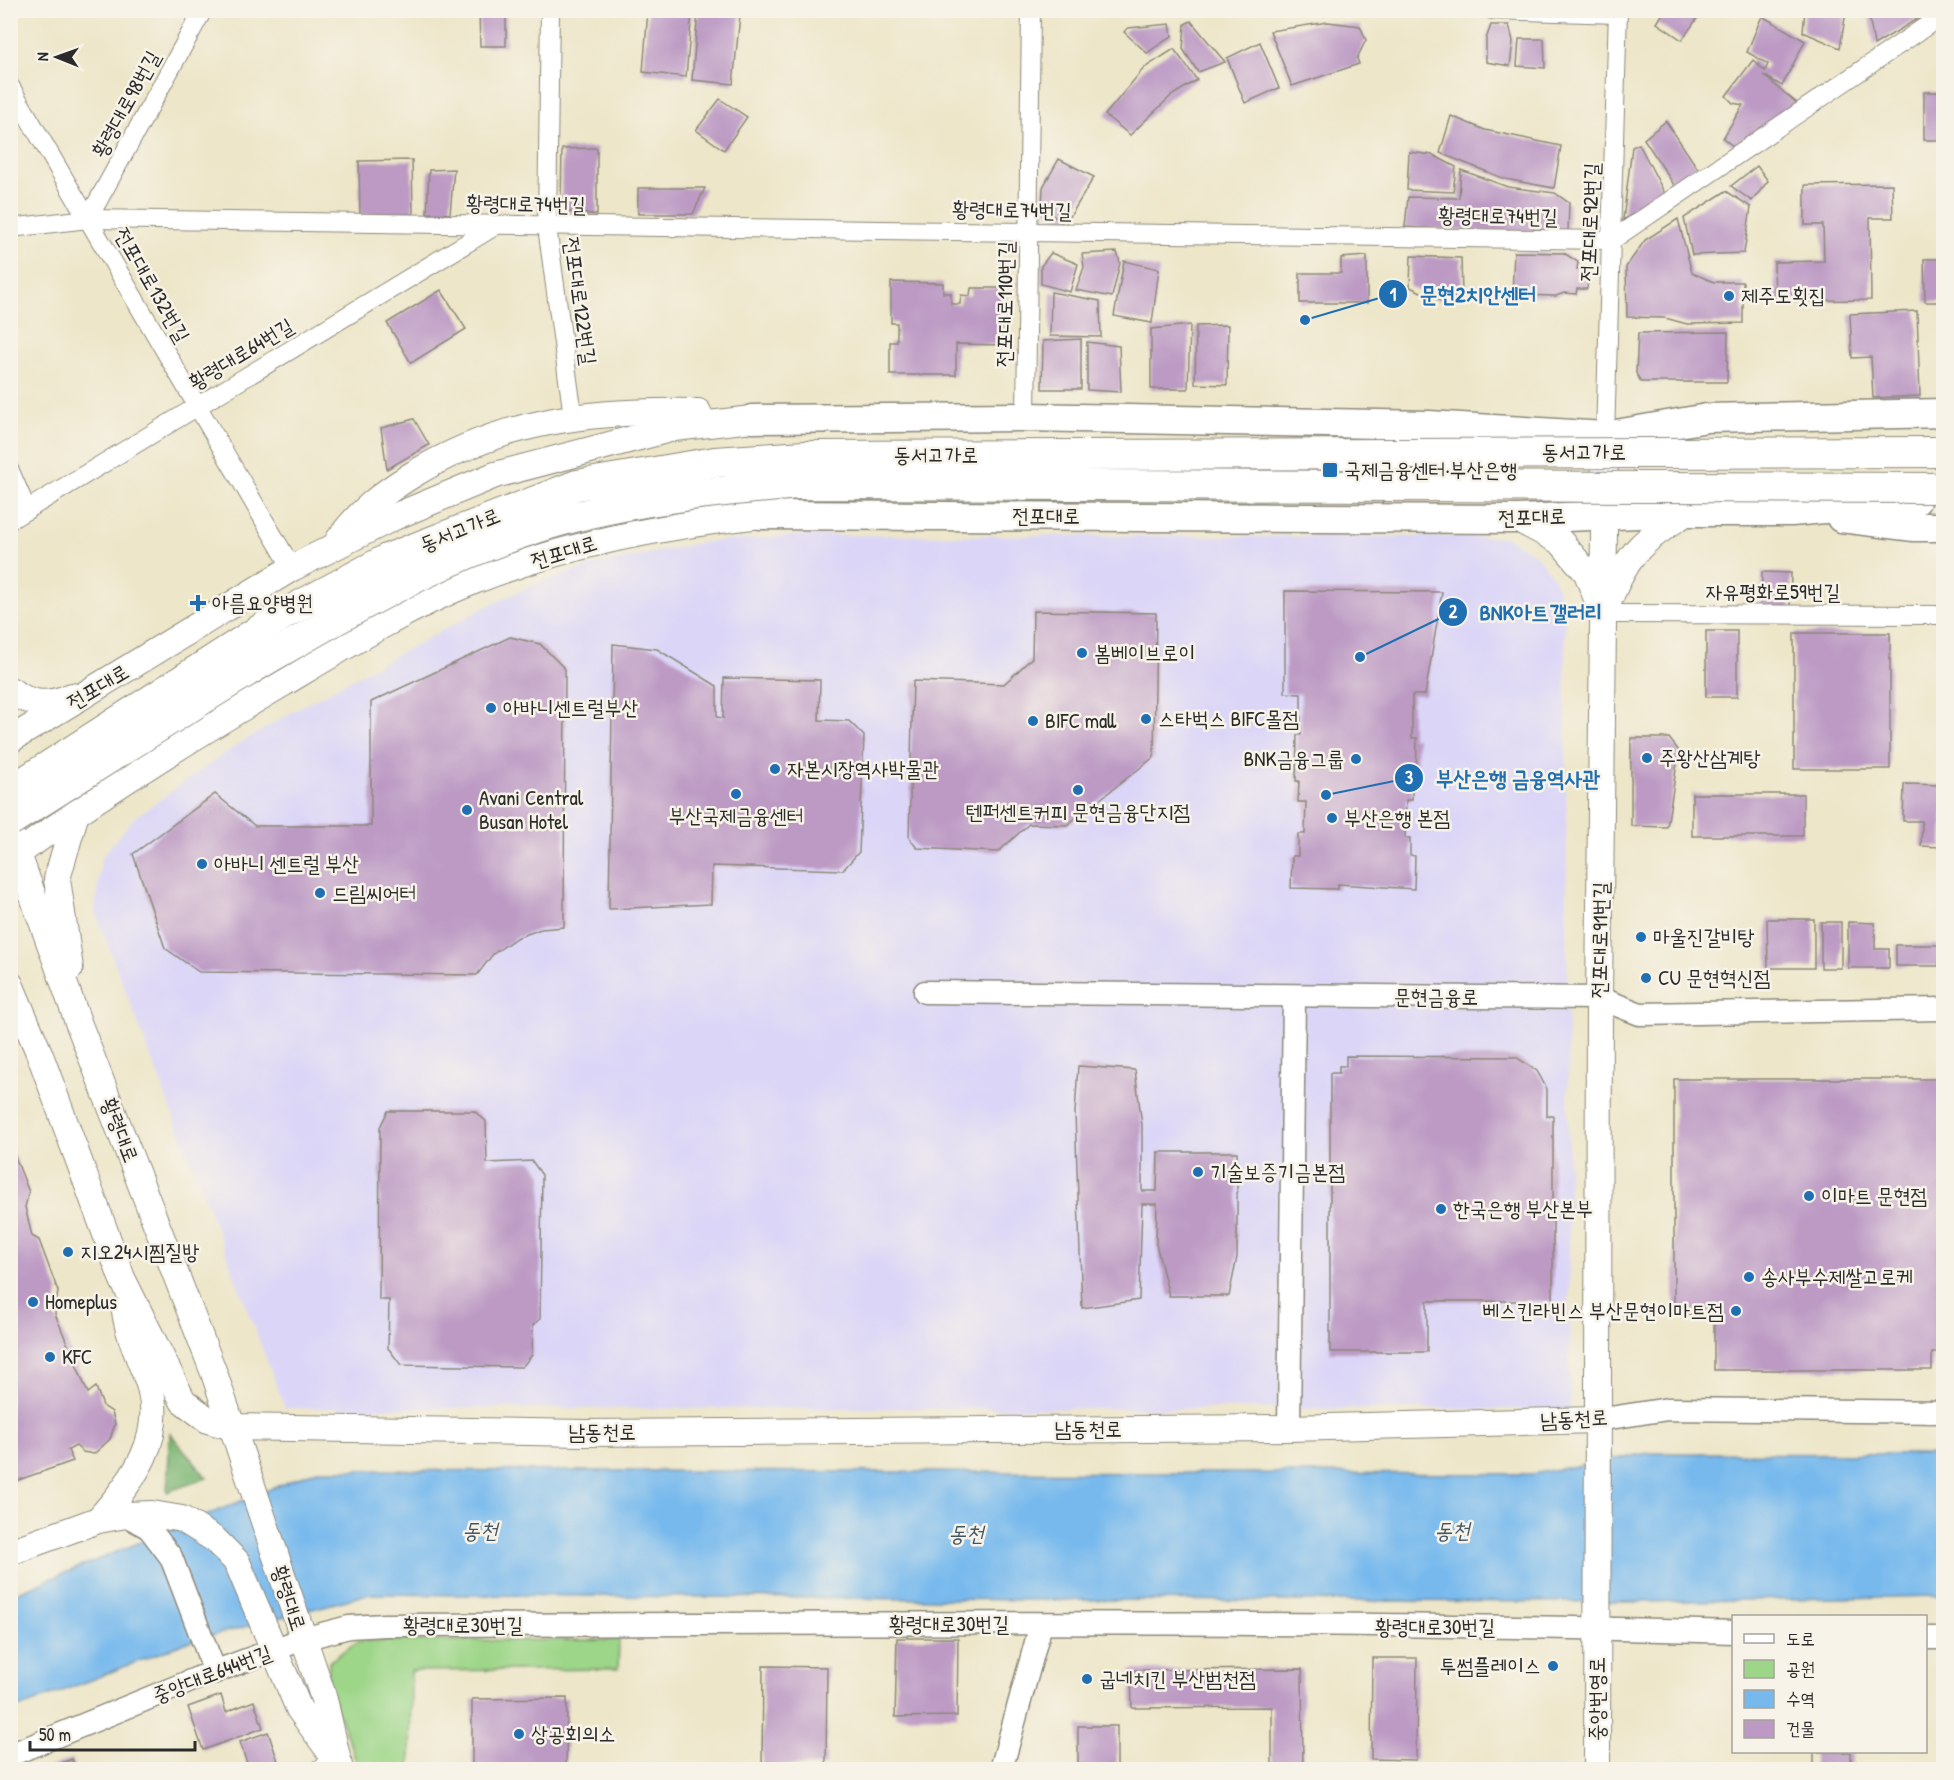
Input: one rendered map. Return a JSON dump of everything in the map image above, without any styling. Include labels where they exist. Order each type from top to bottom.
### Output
[{"type":"highway","name":"동서고가로","points":[[10,792],[286,613],[387,559],[577,485],[715,462],[805,456],[1944,452]]},
{"type":"highway","name":"동서고가로","points":[[10,821],[195,703],[361,603],[471,552],[567,519],[691,494],[798,484],[1944,488]]},
{"type":"main road","points":[[333,547],[353,519],[384,493],[425,467],[502,433],[573,416],[628,412],[698,412],[752,419],[1026,417],[1429,425],[1605,436],[1944,444]]},
{"type":"main road","points":[[1605,436],[1707,418],[1944,413]]},
{"type":"main road","name":"전포대로","points":[[10,740],[292,568],[394,517],[495,475],[674,428],[752,419]]},
{"type":"main road","points":[[1407,518],[1451,488],[1451,447],[1429,425]]},
{"type":"main road","name":"전포대로91번길","points":[[1597,1628],[1599,998],[1605,436]]},
{"type":"main road","name":"전포대로","points":[[12,850],[76,813],[196,735],[370,632],[474,581],[595,542],[638,531],[761,515],[1518,519],[1687,512],[1791,512],[1898,501],[1944,502]]},
{"type":"main road","points":[[1603,614],[1622,568],[1649,536],[1687,512]]},
{"type":"main road","points":[[1791,512],[1914,527],[1944,527]]},
{"type":"main road","points":[[1518,519],[1561,542],[1587,573],[1603,614]]},
{"type":"main road","points":[[10,690],[23,699],[52,704],[104,684]]},
{"type":"main road","points":[[76,813],[57,879],[78,1022]]},
{"type":"main road","name":"황령대로","points":[[12,850],[214,1373],[324,1699],[331,1767]]},
{"type":"main road","points":[[10,984],[40,1056],[122,1278],[183,1401],[208,1419],[232,1427]]},
{"type":"main road","points":[[10,1011],[40,1056]]},
{"type":"main road","points":[[98,1520],[126,1488],[137,1471],[150,1443],[153,1415],[149,1385],[126,1321],[122,1278]]},
{"type":"main road","name":"남동천로","points":[[232,1427],[572,1433],[1289,1428],[1597,1432]]},
{"type":"main road","points":[[10,1552],[98,1520],[126,1515],[152,1514],[182,1520],[214,1539],[237,1562],[300,1709],[331,1767]]},
{"type":"main road","name":"중앙번영로","points":[[1597,1628],[1597,1770]]},
{"type":"street","name":"황령대로98번길","points":[[88,219],[203,10]]},
{"type":"street","name":"전포대로122번길","points":[[550,10],[547,227],[573,416]]},
{"type":"street","name":"전포대로110번길","points":[[1026,417],[1031,10]]},
{"type":"street","points":[[1492,10],[1618,12]]},
{"type":"street","name":"전포대로92번길","points":[[1605,436],[1618,12]]},
{"type":"street","points":[[1612,240],[1944,14]]},
{"type":"street","name":"전포대로132번길","points":[[10,86],[292,568]]},
{"type":"street","name":"황령대로74번길","points":[[10,228],[88,219],[1612,240]]},
{"type":"street","name":"황령대로64번길","points":[[10,520],[495,226]]},
{"type":"street","points":[[10,471],[27,510]]},
{"type":"street","name":"자유평화로59번길","points":[[1603,614],[1944,615]]},
{"type":"street","name":"문현금융로","points":[[925,992],[1599,998],[1640,1014],[1944,1009]]},
{"type":"street","points":[[1289,1428],[1294,996]]},
{"type":"street","name":"남동천로","points":[[1597,1432],[1668,1409],[1944,1412]]},
{"type":"street","points":[[126,1515],[148,1528],[171,1557],[215,1672]]},
{"type":"street","name":"황령대로30번길","points":[[303,1639],[349,1627],[385,1624],[1041,1624],[1597,1628],[1732,1632]]},
{"type":"street","points":[[1001,1770],[1041,1624]]},
{"type":"street","points":[[1927,1638],[1944,1638]]},
{"type":"street","name":"중앙대로644번길","points":[[56,1736],[303,1639]]},
{"type":"street","points":[[10,1747],[56,1736]]},
{"type":"street","points":[[10,1755],[56,1736]]},
{"type":"shaded area","points":[[810,535],[1505,537],[1535,554],[1554,578],[1565,610],[1570,1409],[285,1408],[95,911],[101,858],[133,819],[229,750],[304,705],[482,609],[528,587],[586,567],[704,542]]},
{"type":"shaded area","points":[[1365,1765],[1567,1768],[1567,1769],[1365,1770]]},
{"type":"green space","points":[[170,1433],[207,1478],[167,1492]]},
{"type":"green space","points":[[619,1640],[618,1669],[411,1671],[410,1769],[359,1769],[328,1685],[329,1662],[358,1641]]},
{"type":"water","name":"동천","points":[[1649,1453],[1943,1454],[1943,1596],[1639,1602],[369,1594],[188,1642],[11,1711],[11,1595],[317,1470],[1532,1474]]},
{"type":"building","points":[[479,10],[506,10],[506,46],[480,46]]},
{"type":"building","points":[[648,10],[692,11],[686,77],[643,72]]},
{"type":"building","points":[[1665,10],[1703,10],[1682,40],[1657,23]]},
{"type":"building","points":[[1805,10],[1846,12],[1840,48],[1803,32]]},
{"type":"building","points":[[1868,10],[1921,10],[1924,15],[1874,45]]},
{"type":"building","points":[[698,11],[740,15],[733,84],[692,80]]},
{"type":"building","points":[[1762,16],[1805,41],[1782,86],[1763,75],[1798,104],[1741,153],[1723,138],[1743,105],[1733,103],[1726,96],[1753,60],[1765,71],[1768,64],[1747,52]]},
{"type":"building","points":[[1191,21],[1225,62],[1198,72],[1183,49],[1185,24]]},
{"type":"building","points":[[1328,22],[1360,26],[1366,40],[1357,58],[1359,64],[1292,86],[1270,31]]},
{"type":"building","points":[[1170,24],[1172,36],[1147,53],[1124,32],[1128,28]]},
{"type":"building","points":[[1491,25],[1509,25],[1513,41],[1510,66],[1486,62],[1486,39]]},
{"type":"building","points":[[1519,39],[1544,39],[1545,68],[1517,66]]},
{"type":"building","points":[[1260,42],[1279,88],[1245,103],[1227,58]]},
{"type":"building","points":[[1174,49],[1197,80],[1171,96],[1130,135],[1105,115],[1144,68]]},
{"type":"building","points":[[1924,92],[1944,92],[1944,140],[1924,140]]},
{"type":"building","points":[[720,99],[747,117],[724,150],[696,130]]},
{"type":"building","points":[[1451,116],[1485,130],[1561,146],[1554,188],[1505,179],[1440,153]]},
{"type":"building","points":[[1666,121],[1700,172],[1676,188],[1644,139]]},
{"type":"building","points":[[1639,144],[1666,196],[1623,220],[1632,147]]},
{"type":"building","points":[[597,148],[597,215],[567,212],[561,202],[562,149]]},
{"type":"building","points":[[1409,152],[1433,155],[1456,167],[1453,192],[1407,190]]},
{"type":"building","points":[[1059,159],[1094,177],[1065,225],[1042,207],[1043,187]]},
{"type":"building","points":[[412,160],[413,214],[360,215],[359,161]]},
{"type":"building","points":[[1757,166],[1768,181],[1752,201],[1731,186]]},
{"type":"building","points":[[454,169],[450,214],[427,213],[429,170]]},
{"type":"building","points":[[1461,170],[1508,187],[1555,193],[1569,203],[1568,232],[1505,233],[1405,227],[1408,197],[1459,198]]},
{"type":"building","points":[[1892,184],[1893,218],[1870,218],[1871,300],[1775,301],[1774,262],[1824,261],[1823,225],[1805,225],[1805,185]]},
{"type":"building","points":[[638,188],[705,188],[693,214],[638,214]]},
{"type":"building","points":[[1726,191],[1751,207],[1744,253],[1692,255],[1684,218]]},
{"type":"building","points":[[1678,219],[1692,273],[1714,282],[1743,282],[1743,323],[1687,324],[1665,318],[1627,317],[1626,267],[1645,240]]},
{"type":"building","points":[[1117,252],[1120,263],[1112,297],[1076,290],[1084,267],[1082,254]]},
{"type":"building","points":[[1514,252],[1564,253],[1578,262],[1577,269],[1589,270],[1587,289],[1577,289],[1576,294],[1564,293],[1556,296],[1512,295]]},
{"type":"building","points":[[1051,253],[1078,264],[1070,292],[1041,284],[1041,266]]},
{"type":"building","points":[[1367,256],[1367,303],[1300,303],[1300,273],[1341,273],[1341,258]]},
{"type":"building","points":[[1411,256],[1461,258],[1462,297],[1441,301],[1410,287]]},
{"type":"building","points":[[1924,259],[1944,259],[1944,302],[1925,302]]},
{"type":"building","points":[[1124,261],[1159,269],[1152,323],[1114,316]]},
{"type":"building","points":[[891,282],[943,283],[943,293],[951,293],[951,304],[960,304],[961,295],[970,296],[971,288],[1006,288],[1005,345],[956,344],[956,375],[890,375],[890,342],[897,342],[897,323],[891,323]]},
{"type":"building","points":[[441,290],[466,329],[411,363],[387,323]]},
{"type":"building","points":[[1051,292],[1100,301],[1101,337],[1050,336]]},
{"type":"building","points":[[1917,311],[1920,396],[1873,398],[1871,357],[1852,358],[1850,314]]},
{"type":"building","points":[[1190,325],[1188,389],[1151,389],[1151,329]]},
{"type":"building","points":[[1228,325],[1227,385],[1195,384],[1196,326]]},
{"type":"building","points":[[1728,332],[1727,382],[1641,382],[1636,373],[1638,333]]},
{"type":"building","points":[[1081,339],[1081,389],[1042,389],[1043,341]]},
{"type":"building","points":[[1087,342],[1119,346],[1121,392],[1087,390]]},
{"type":"building","points":[[414,419],[429,445],[387,469],[381,428]]},
{"type":"building","points":[[1762,572],[1791,573],[1790,609],[1761,608]]},
{"type":"building","name":"BNK금융그룹","points":[[1285,591],[1442,592],[1425,695],[1412,695],[1412,738],[1417,738],[1416,779],[1412,779],[1412,800],[1406,800],[1405,838],[1410,838],[1410,855],[1415,856],[1414,889],[1338,884],[1338,889],[1291,888],[1292,856],[1298,856],[1298,834],[1305,834],[1306,802],[1298,802],[1299,781],[1296,781],[1297,735],[1301,735],[1301,694],[1285,693]]},
{"type":"building","name":"BIFC mall","points":[[1033,611],[1156,613],[1154,757],[1067,825],[1029,824],[998,852],[917,848],[909,838],[913,681],[1004,684],[1032,658]]},
{"type":"building","points":[[1706,631],[1737,631],[1737,697],[1706,697]]},
{"type":"building","points":[[1794,633],[1890,633],[1890,769],[1794,769]]},
{"type":"building","name":"Avani Central Busan Hotel","points":[[510,637],[540,644],[565,669],[564,927],[541,929],[516,938],[493,954],[477,975],[199,972],[165,948],[133,854],[215,794],[255,826],[371,826],[371,702]]},
{"type":"building","name":"부산국제금융센터","points":[[613,644],[657,649],[717,686],[717,717],[723,718],[724,678],[820,680],[819,720],[849,721],[864,736],[859,852],[843,870],[712,866],[711,904],[609,909]]},
{"type":"building","points":[[1631,738],[1669,738],[1679,751],[1667,827],[1631,826]]},
{"type":"building","points":[[1904,784],[1944,785],[1942,847],[1921,846],[1922,821],[1903,821]]},
{"type":"building","points":[[1692,794],[1803,794],[1803,836],[1692,836]]},
{"type":"building","points":[[1767,919],[1814,919],[1814,968],[1768,968]]},
{"type":"building","points":[[1821,922],[1841,922],[1841,968],[1821,968]]},
{"type":"building","points":[[1848,922],[1875,923],[1875,949],[1889,949],[1889,968],[1848,968]]},
{"type":"building","points":[[1896,945],[1939,945],[1939,966],[1896,966]]},
{"type":"building","name":"한국은행 부산본부","points":[[1346,1056],[1516,1057],[1537,1071],[1547,1089],[1547,1116],[1553,1116],[1553,1301],[1427,1301],[1427,1352],[1330,1352],[1330,1073],[1339,1073],[1339,1066],[1346,1066]]},
{"type":"building","name":"기술보증기금본점","points":[[1078,1066],[1135,1070],[1142,1125],[1142,1191],[1157,1191],[1158,1152],[1237,1152],[1237,1257],[1229,1296],[1169,1296],[1156,1244],[1157,1204],[1142,1204],[1139,1300],[1082,1308],[1075,1113]]},
{"type":"building","name":"이마트 문현점","points":[[1674,1079],[1944,1079],[1944,1353],[1932,1353],[1932,1370],[1714,1370],[1714,1314],[1674,1314]]},
{"type":"building","points":[[388,1111],[474,1111],[486,1121],[487,1163],[532,1161],[542,1175],[540,1319],[533,1325],[532,1355],[522,1367],[401,1365],[388,1348],[389,1300],[379,1300],[380,1127]]},
{"type":"building","name":"Homeplus","points":[[10,1144],[29,1192],[25,1207],[32,1236],[39,1240],[58,1291],[55,1314],[88,1393],[96,1387],[103,1406],[112,1412],[115,1424],[110,1439],[94,1454],[83,1452],[76,1446],[68,1450],[73,1461],[10,1483]]},
{"type":"building","points":[[897,1638],[958,1638],[957,1716],[895,1717]]},
{"type":"building","points":[[1372,1658],[1417,1658],[1416,1760],[1371,1759]]},
{"type":"building","points":[[763,1666],[827,1667],[826,1766],[762,1766]]},
{"type":"building","points":[[1302,1669],[1303,1770],[1272,1770],[1272,1707],[1132,1708],[1131,1670]]},
{"type":"building","points":[[221,1695],[226,1712],[254,1701],[263,1728],[203,1750],[188,1707]]},
{"type":"building","name":"상공회의소","points":[[567,1698],[566,1770],[472,1770],[472,1699]]},
{"type":"building","points":[[1078,1726],[1117,1726],[1117,1770],[1078,1770]]},
{"type":"building","points":[[268,1732],[281,1770],[249,1770],[240,1742]]},
{"type":"building","points":[[1814,1753],[1851,1753],[1851,1770],[1814,1770]]},
{"type":"building","points":[[72,1759],[76,1770],[46,1770],[46,1769]]},
{"type":"building","points":[[1914,1767],[1944,1767],[1944,1770],[1914,1770]]},
{"type":"place","name":"제주도횟집","points":[[1729,296]]},
{"type":"place","name":"문현2치안센터","points":[[1305,320]]},
{"type":"place","name":"국제금융센터·부산은행","points":[[1330,470]]},
{"type":"place","name":"아름요양병원","points":[[198,603]]},
{"type":"place","name":"봄베이브로이","points":[[1082,653]]},
{"type":"place","name":"BNK아트갤러리","points":[[1360,657]]},
{"type":"place","name":"아바니센트럴부산","points":[[491,708]]},
{"type":"place","name":"스타벅스 BIFC몰점","points":[[1146,719]]},
{"type":"place","name":"BIFC mall","points":[[1033,721]]},
{"type":"place","name":"주왕산삼계탕","points":[[1647,758]]},
{"type":"place","name":"BNK금융그룹","points":[[1356,759]]},
{"type":"place","name":"자본시장역사박물관","points":[[775,769]]},
{"type":"place","name":"텐퍼센트커피 문현금융단지점","points":[[1078,790]]},
{"type":"place","name":"부산국제금융센터","points":[[736,794]]},
{"type":"place","name":"부산은행 금융역사관","points":[[1326,795]]},
{"type":"place","name":"Avani Central Busan Hotel","points":[[467,810]]},
{"type":"place","name":"부산은행 본점","points":[[1332,818]]},
{"type":"place","name":"아바니 센트럴 부산","points":[[202,864]]},
{"type":"place","name":"드림씨어터","points":[[320,893]]},
{"type":"place","name":"마울진갈비탕","points":[[1641,937]]},
{"type":"place","name":"CU 문현혁신점","points":[[1646,978]]},
{"type":"place","name":"기술보증기금본점","points":[[1198,1172]]},
{"type":"place","name":"이마트 문현점","points":[[1809,1196]]},
{"type":"place","name":"한국은행 부산본부","points":[[1441,1209]]},
{"type":"place","name":"지오24시찜질방","points":[[68,1252]]},
{"type":"place","name":"송사부수제쌀고로케","points":[[1749,1277]]},
{"type":"place","name":"Homeplus","points":[[33,1302]]},
{"type":"place","name":"베스킨라빈스 부산문현이마트점","points":[[1736,1311]]},
{"type":"place","name":"KFC","points":[[50,1357]]},
{"type":"place","name":"투썸플레이스","points":[[1553,1666]]},
{"type":"place","name":"굽네치킨 부산범천점","points":[[1087,1679]]},
{"type":"place","name":"상공회의소","points":[[519,1734]]}]
